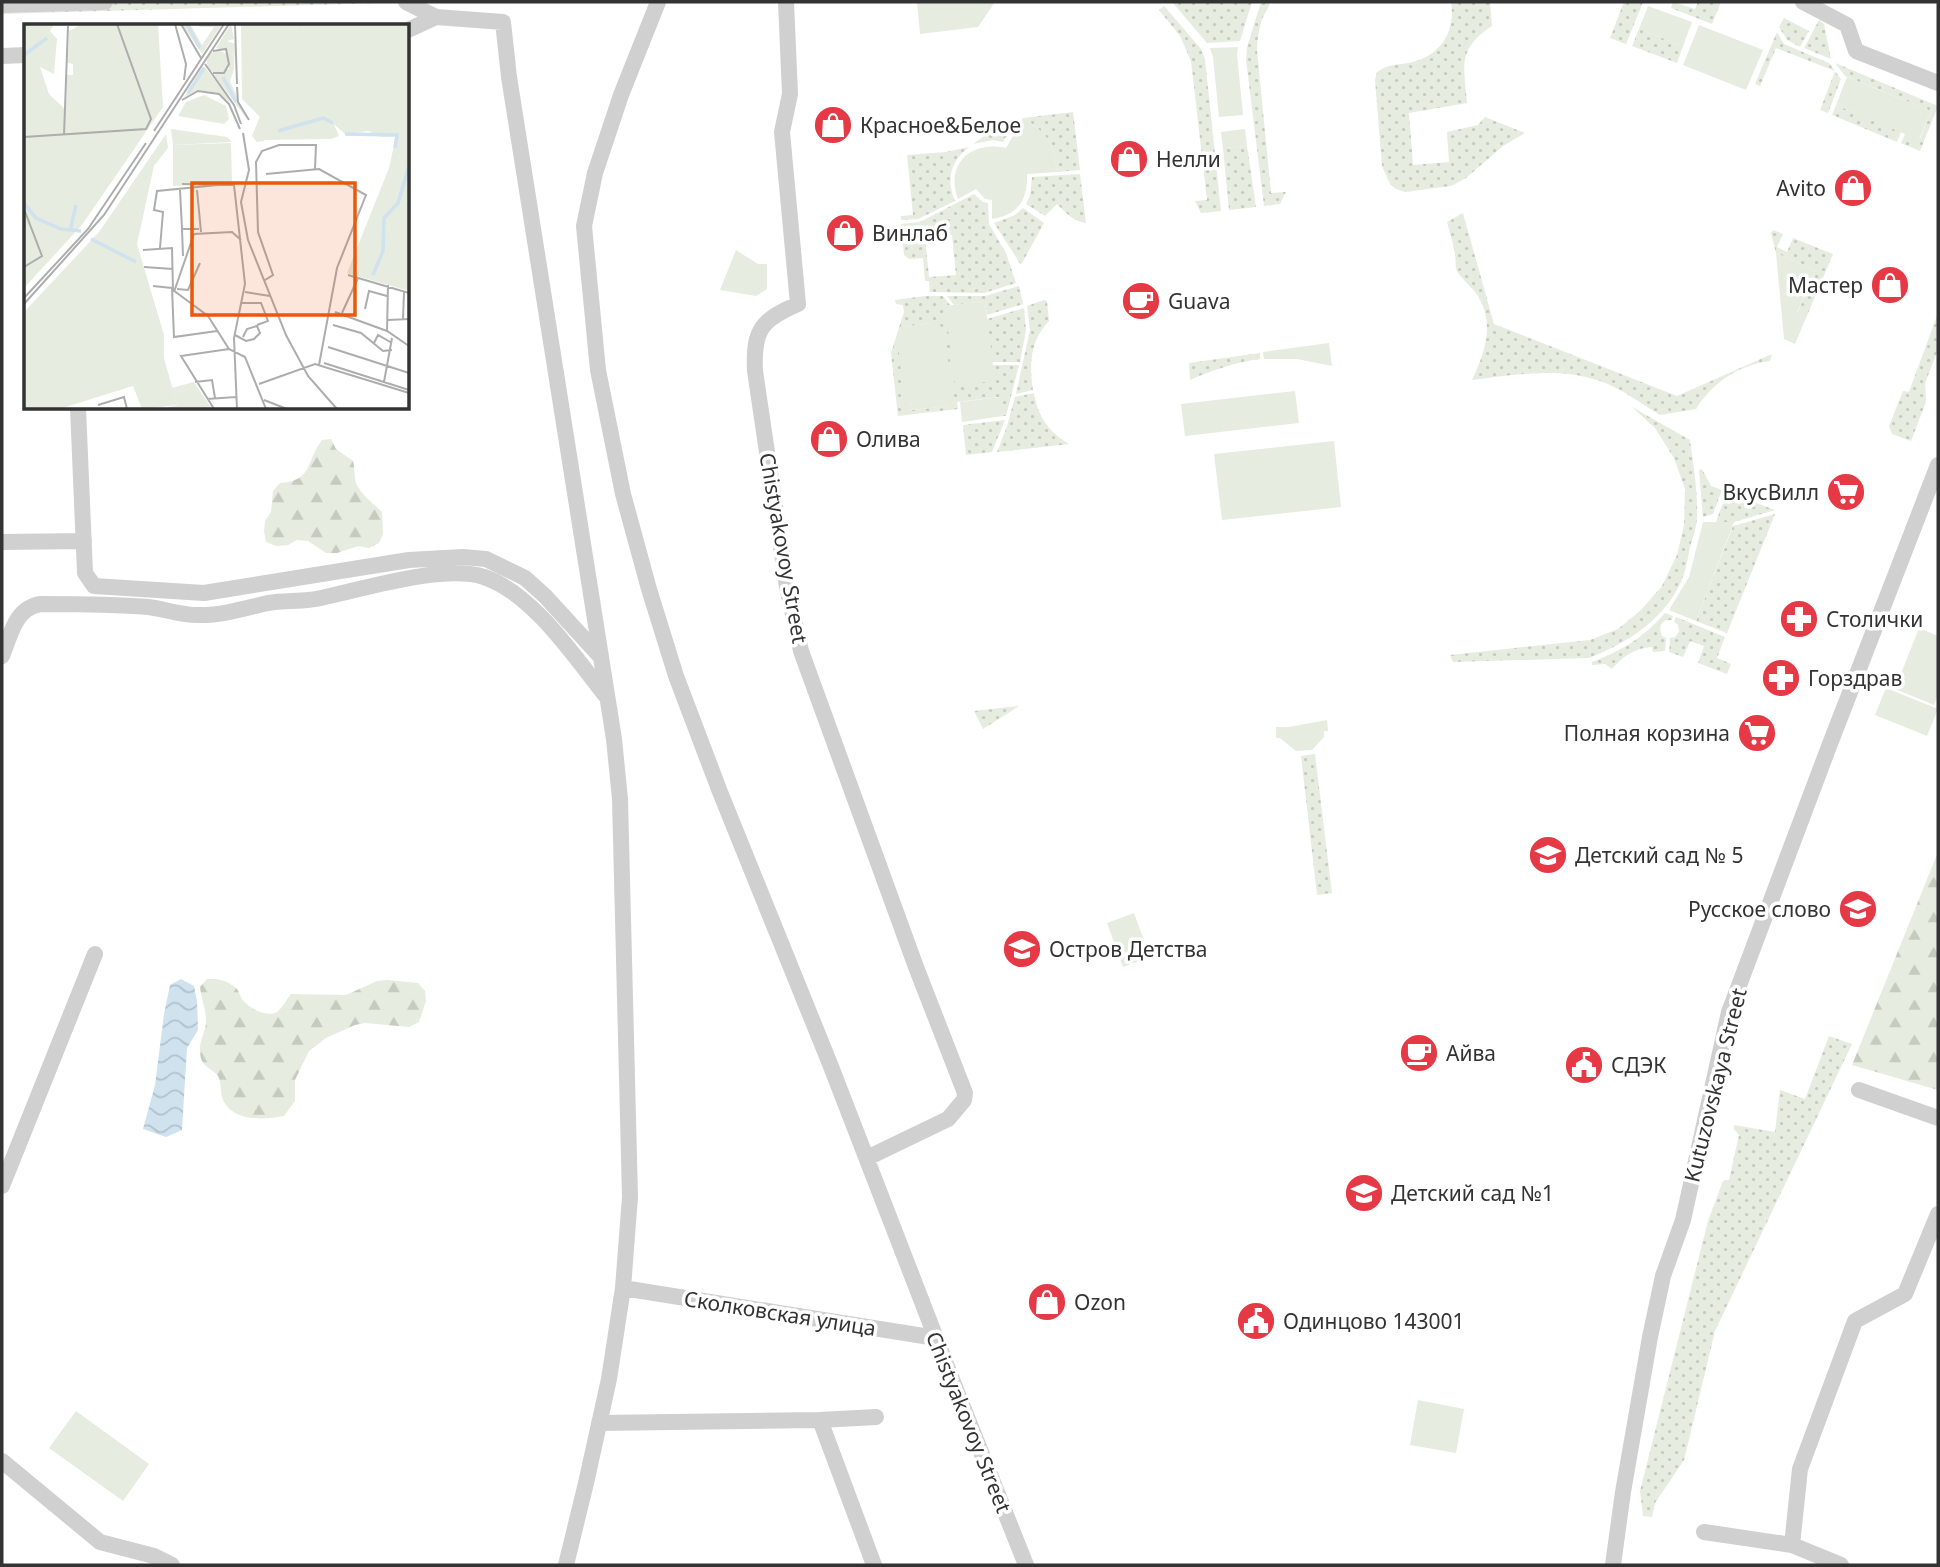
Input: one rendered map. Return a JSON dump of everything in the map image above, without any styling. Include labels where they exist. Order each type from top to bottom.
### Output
[{"type":"street","points":[[2,5],[105,2]]},
{"type":"street","points":[[405,2],[436,17],[503,22],[509,77],[614,739],[620,799],[630,1197],[624,1288],[609,1378],[566,1565]]},
{"type":"street","name":"Chistyakovoy Street","points":[[658,2],[621,95],[595,173],[584,226],[598,370],[623,494],[676,676],[1026,1565]]},
{"type":"street","name":"Chistyakovoy Street","points":[[786,2],[790,94],[782,132],[798,304],[775,314],[759,330],[754,349],[787,587],[801,651],[916,967],[965,1093],[964,1100],[948,1119],[867,1158]]},
{"type":"street","points":[[1803,2],[1847,25],[1856,51],[1938,83]]},
{"type":"street","points":[[410,29],[436,17]]},
{"type":"street","points":[[2,56],[24,55]]},
{"type":"street","points":[[78,410],[85,573],[94,586],[204,593],[409,560],[463,557],[486,559],[525,578],[599,654]]},
{"type":"street","name":"Kutuzovskaya Street","points":[[1613,1565],[1648,1346],[1663,1276],[1683,1220],[1729,1012],[1938,465]]},
{"type":"street","points":[[2,542],[84,541]]},
{"type":"street","points":[[2,656],[18,616],[33,605],[151,608],[199,615],[226,613],[271,603],[318,599],[384,583],[458,574],[482,576],[500,584],[525,601],[560,638],[606,696]]},
{"type":"street","points":[[2,1186],[95,954]]},
{"type":"street","points":[[1858,1090],[1938,1118]]},
{"type":"street","points":[[1792,1545],[1800,1469],[1855,1321],[1905,1294],[1938,1214]]},
{"type":"street","name":"Сколковская улица","points":[[624,1288],[936,1338]]},
{"type":"street","points":[[599,1423],[876,1418]]},
{"type":"street","points":[[820,1420],[874,1565]]},
{"type":"street","points":[[2,1461],[100,1542],[154,1556],[172,1565]]},
{"type":"street","points":[[1704,1532],[1792,1545],[1841,1565]]},
{"type":"green space","points":[[2,2],[415,2],[2,14]]},
{"type":"green space","points":[[917,2],[995,2],[978,27],[920,34]]},
{"type":"green space","points":[[1172,2],[1252,2],[1240,41],[1207,43]]},
{"type":"green space","points":[[1261,2],[1270,2],[1262,19],[1257,50],[1271,193],[1286,192],[1280,204],[1264,206],[1246,60],[1247,47]]},
{"type":"green space","points":[[1451,2],[1490,2],[1492,26],[1473,43],[1465,59],[1467,103],[1409,113],[1413,165],[1449,162],[1447,132],[1478,125],[1485,117],[1525,133],[1503,146],[1466,178],[1451,186],[1405,192],[1390,184],[1382,166],[1375,80],[1381,69],[1419,60],[1437,49],[1451,23]]},
{"type":"green space","points":[[1624,2],[1643,2],[1626,44],[1610,38]]},
{"type":"green space","points":[[1673,2],[1695,9],[1698,2],[1721,2],[1712,24],[1671,8]]},
{"type":"green space","points":[[1164,6],[1201,49],[1205,59],[1221,211],[1201,213],[1195,201],[1207,200],[1191,61],[1180,36],[1159,10]]},
{"type":"green space","points":[[1648,6],[1692,22],[1683,46],[1639,29]]},
{"type":"green space","points":[[1784,18],[1809,31],[1800,47],[1787,40],[1779,27]]},
{"type":"green space","points":[[1819,20],[1824,24],[1831,59],[1804,48]]},
{"type":"green space","points":[[1699,25],[1763,50],[1746,90],[1683,65]]},
{"type":"green space","points":[[1639,29],[1683,46],[1677,63],[1632,46]]},
{"type":"green space","points":[[1777,32],[1784,44],[1829,63],[1835,71],[1776,48],[1760,86],[1755,84]]},
{"type":"green space","points":[[1238,47],[1243,115],[1219,117],[1210,48]]},
{"type":"green space","points":[[1835,63],[1938,106],[1920,151],[1901,143],[1905,134],[1920,139],[1931,111],[1845,76]]},
{"type":"green space","points":[[1835,71],[1841,79],[1828,113],[1820,110]]},
{"type":"green space","points":[[1847,77],[1931,111],[1919,140],[1836,105]]},
{"type":"green space","points":[[1836,105],[1901,132],[1897,142],[1832,115]]},
{"type":"green space","points":[[1073,112],[1080,170],[1057,172],[1048,140],[1038,128],[1023,118]]},
{"type":"green space","points":[[1023,118],[1038,128],[1048,140],[1057,172],[1027,174],[1026,191],[1020,205],[1009,214],[992,219],[992,200],[985,199],[976,189],[958,199],[955,175],[958,165],[972,151],[993,146],[1006,148]]},
{"type":"green space","points":[[1016,120],[1003,142],[993,140],[973,144],[1000,125]]},
{"type":"green space","points":[[1245,129],[1247,146],[1223,148],[1221,132]]},
{"type":"green space","points":[[1247,146],[1256,207],[1229,210],[1223,148]]},
{"type":"green space","points":[[969,147],[951,171],[955,201],[918,219],[901,220],[901,216],[913,215],[907,155]]},
{"type":"green space","points":[[1080,174],[1086,223],[1073,218],[1057,204],[1045,216],[1026,204],[1030,196],[1032,177]]},
{"type":"green space","points":[[974,194],[988,203],[989,224],[1006,253],[1016,283],[984,293],[930,292],[929,281],[925,281],[923,258],[909,259],[904,255],[901,224],[920,222]],"holes":[[[952,235],[956,275],[929,277],[925,237]]]},
{"type":"green space","points":[[1023,208],[1044,223],[1021,265],[994,223],[1015,215]]},
{"type":"green space","points":[[1463,213],[1494,324],[1677,396],[1772,354],[1770,361],[1748,366],[1728,376],[1710,391],[1696,409],[1660,415],[1614,387],[1582,376],[1535,373],[1472,380],[1484,349],[1487,328],[1478,296],[1456,269],[1447,222]]},
{"type":"green space","points":[[1773,230],[1783,234],[1777,247],[1787,252],[1793,238],[1833,254],[1806,318],[1797,314],[1815,270],[1776,253],[1771,233]]},
{"type":"green space","points":[[736,250],[758,264],[767,264],[767,289],[756,296],[720,290]]},
{"type":"green space","points":[[1776,253],[1815,270],[1797,313],[1806,318],[1795,344],[1784,339]]},
{"type":"green space","points":[[1019,286],[1023,304],[987,315],[985,301],[954,305],[947,296],[985,296]]},
{"type":"green space","points":[[943,296],[950,305],[946,306],[994,381],[993,365],[1019,365],[1006,416],[1003,416],[1000,397],[957,402],[958,409],[898,416],[891,353],[904,312],[903,305],[896,304],[895,300]],"holes":[[[932,323],[948,406],[909,409],[903,327]]]},
{"type":"green space","points":[[985,301],[995,381],[955,385],[945,306]]},
{"type":"green space","points":[[1047,301],[1049,321],[1038,336],[1032,353],[1033,390],[1016,394],[1030,330],[1027,306]]},
{"type":"green space","points":[[1024,308],[1026,330],[1020,362],[992,362],[987,319]]},
{"type":"green space","points":[[1938,313],[1938,350],[1925,383],[1926,402],[1911,441],[1892,434],[1889,426],[1903,391],[1909,392]]},
{"type":"green space","points":[[932,323],[941,326],[945,334],[953,399],[948,406],[913,410],[909,409],[904,401],[897,333],[903,327]]},
{"type":"green space","points":[[1329,343],[1332,366],[1297,359],[1264,359],[1263,352]]},
{"type":"green space","points":[[1260,353],[1260,359],[1225,367],[1190,380],[1189,363]]},
{"type":"green space","points":[[1295,391],[1299,423],[1185,436],[1181,404]]},
{"type":"green space","points":[[1034,393],[1038,409],[1046,423],[1069,444],[997,452],[1015,397]]},
{"type":"green space","points":[[1001,397],[1003,416],[962,422],[960,402]]},
{"type":"green space","points":[[1632,407],[1690,440],[1697,497],[1696,524],[1684,574],[1669,603],[1633,636],[1589,658],[1453,662],[1450,655],[1590,640],[1618,629],[1641,610],[1662,586],[1677,555],[1684,525],[1685,489],[1674,458],[1655,428]]},
{"type":"green space","points":[[1005,420],[992,452],[966,455],[963,425]]},
{"type":"green space","points":[[331,439],[336,449],[353,461],[356,484],[382,512],[383,534],[379,543],[369,548],[358,546],[337,553],[326,553],[308,541],[297,540],[288,545],[276,546],[266,542],[265,521],[271,512],[273,491],[280,483],[304,474],[322,440]]},
{"type":"green space","points":[[1334,441],[1341,507],[1222,520],[1214,454]]},
{"type":"green space","points":[[1702,469],[1711,486],[1722,490],[1713,514],[1703,517],[1699,470]]},
{"type":"green space","points":[[1727,492],[1775,510],[1734,522],[1716,522]]},
{"type":"green space","points":[[1775,514],[1727,633],[1696,621],[1733,526]]},
{"type":"green space","points":[[1703,522],[1734,522],[1696,621],[1669,610],[1689,577]]},
{"type":"green space","points":[[1665,613],[1673,616],[1672,620],[1663,622],[1660,629],[1662,636],[1666,638],[1665,651],[1653,652],[1652,647],[1640,649],[1625,657],[1612,669],[1605,664],[1592,665],[1592,662],[1623,648],[1640,636]]},
{"type":"green space","points":[[1676,617],[1725,637],[1717,658],[1731,664],[1727,674],[1698,663],[1704,646],[1690,641],[1683,657],[1669,652],[1670,638],[1679,632],[1674,621]]},
{"type":"green space","points":[[1919,628],[1938,636],[1938,695],[1934,705],[1895,689]]},
{"type":"green space","points":[[1886,688],[1938,709],[1927,736],[1875,715]]},
{"type":"green space","points":[[1019,706],[983,729],[974,711]]},
{"type":"green space","points":[[1327,720],[1328,731],[1324,731],[1324,737],[1312,750],[1296,751],[1280,738],[1276,738],[1276,727]]},
{"type":"green space","points":[[1315,754],[1332,893],[1317,895],[1301,756]]},
{"type":"green space","points":[[1938,852],[1938,1090],[1852,1065]]},
{"type":"green space","points":[[1134,913],[1150,957],[1123,967],[1107,923]]},
{"type":"green space","points":[[207,979],[230,984],[249,1006],[268,1014],[277,1012],[291,994],[346,995],[377,981],[387,980],[418,983],[425,991],[426,1001],[419,1022],[409,1027],[365,1023],[326,1038],[309,1051],[295,1080],[295,1101],[284,1116],[248,1117],[232,1111],[226,1105],[218,1076],[206,1066],[200,1056],[206,1019],[200,987]]},
{"type":"green space","points":[[1829,1036],[1852,1044],[1715,1331],[1684,1460],[1655,1503],[1652,1517],[1643,1516],[1640,1491],[1708,1221],[1723,1181],[1729,1180],[1739,1135],[1734,1125],[1775,1132],[1780,1090],[1805,1099]]},
{"type":"green space","points":[[1418,1400],[1464,1409],[1456,1453],[1410,1445]]},
{"type":"green space","points":[[76,1411],[149,1464],[123,1501],[49,1448]]},
{"type":"water","points":[[181,979],[194,986],[198,1030],[187,1048],[182,1130],[166,1137],[143,1129],[155,1085],[170,985]]},
{"type":"place","name":"Красное&Белое","points":[[833,125]]},
{"type":"place","name":"Нелли","points":[[1129,159]]},
{"type":"place","name":"Avito","points":[[1853,188]]},
{"type":"place","name":"Винлаб","points":[[845,233]]},
{"type":"place","name":"Мастер","points":[[1890,285]]},
{"type":"place","name":"Guava","points":[[1141,301]]},
{"type":"place","name":"Олива","points":[[829,439]]},
{"type":"place","name":"ВкусВилл","points":[[1846,492]]},
{"type":"place","name":"Столички","points":[[1799,619]]},
{"type":"place","name":"Горздрав","points":[[1781,678]]},
{"type":"place","name":"Полная корзина","points":[[1757,733]]},
{"type":"place","name":"Детский сад № 5","points":[[1548,855]]},
{"type":"place","name":"Русское слово","points":[[1858,909]]},
{"type":"place","name":"Остров Детства","points":[[1022,949]]},
{"type":"place","name":"Айва","points":[[1419,1053]]},
{"type":"place","name":"СДЭК","points":[[1584,1065]]},
{"type":"place","name":"Детский сад №1","points":[[1364,1193]]},
{"type":"place","name":"Ozon","points":[[1047,1302]]},
{"type":"place","name":"Одинцово 143001","points":[[1256,1321]]}]
